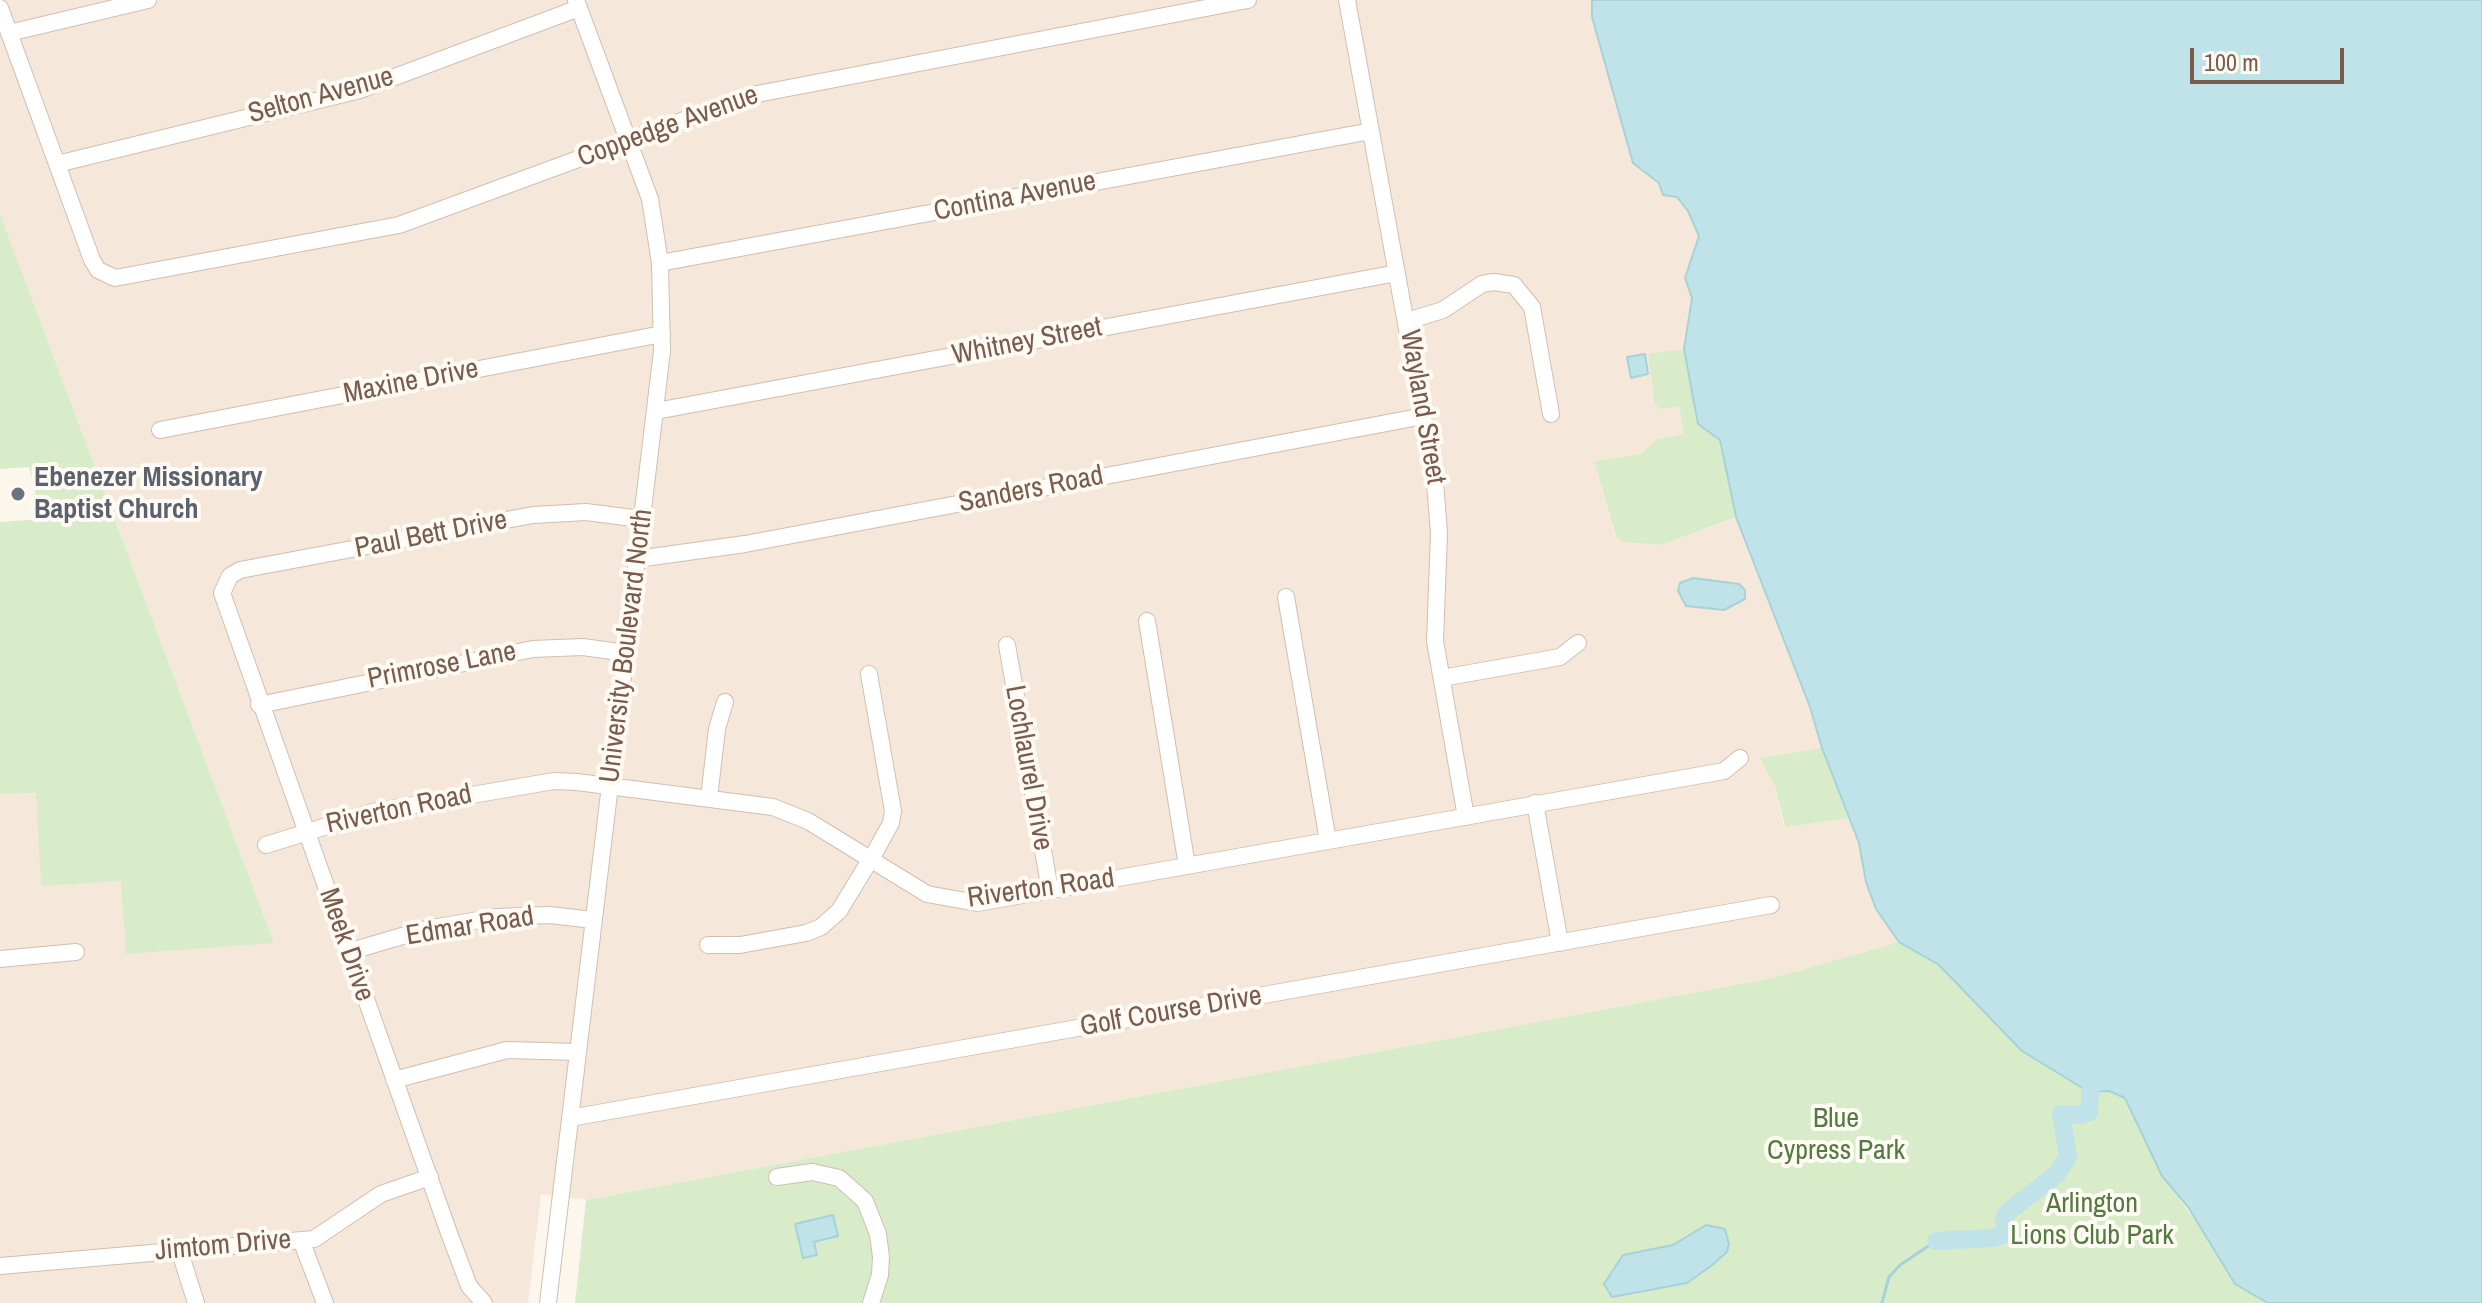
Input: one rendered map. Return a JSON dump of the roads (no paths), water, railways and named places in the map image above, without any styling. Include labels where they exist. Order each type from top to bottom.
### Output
[{"type":"street","points":[[9,33],[148,0]]},
{"type":"street","name":"Coppedge Avenue","points":[[57,164],[98,270],[115,278],[399,225],[752,95],[1248,0]]},
{"type":"street","name":"Wayland Street","points":[[1347,0],[1439,505],[1434,618],[1466,817]]},
{"type":"street","name":"University Boulevard North","points":[[548,1303],[656,411],[662,334],[660,263],[650,199],[577,4]]},
{"type":"street","name":"Selton Avenue","points":[[57,164],[360,90],[577,4]]},
{"type":"street","points":[[0,8],[57,164]]},
{"type":"street","name":"Contina Avenue","points":[[660,263],[1371,131]]},
{"type":"street","name":"Whitney Street","points":[[656,411],[1397,273]]},
{"type":"street","points":[[1407,321],[1443,310],[1482,284],[1514,285],[1524,293],[1532,307],[1551,414]]},
{"type":"street","name":"Maxine Drive","points":[[160,430],[662,334]]},
{"type":"street","name":"Sanders Road","points":[[637,559],[745,544],[1424,416]]},
{"type":"street","name":"Paul Bett Drive","points":[[226,582],[240,570],[533,515],[586,512],[641,519]]},
{"type":"street","name":"Meek Drive","points":[[226,582],[222,593],[224,606],[259,705],[465,1277],[484,1303]]},
{"type":"street","points":[[1286,597],[1328,841]]},
{"type":"street","points":[[1147,621],[1187,866]]},
{"type":"street","points":[[1442,678],[1560,657],[1578,643]]},
{"type":"street","name":"Lochlaurel Drive","points":[[1007,645],[1050,890]]},
{"type":"street","name":"Primrose Lane","points":[[259,705],[533,649],[583,647],[626,653]]},
{"type":"street","points":[[708,945],[740,945],[821,927],[839,911],[870,860],[891,823],[893,811],[869,674]]},
{"type":"street","points":[[709,798],[717,729],[725,702]]},
{"type":"street","name":"Riverton Road","points":[[266,845],[372,812],[554,781],[748,802],[792,814],[906,883],[947,900],[988,903],[1724,771],[1740,758]]},
{"type":"street","points":[[1535,803],[1560,943]]},
{"type":"street","name":"Golf Course Drive","points":[[570,1118],[1771,905]]},
{"type":"street","name":"Edmar Road","points":[[348,952],[426,929],[496,917],[550,915],[593,920]]},
{"type":"street","points":[[0,959],[76,952]]},
{"type":"street","points":[[394,1080],[507,1050],[578,1052]]},
{"type":"street","points":[[777,1177],[812,1172],[839,1178],[865,1201],[878,1234],[881,1257],[880,1275],[871,1303]]},
{"type":"street","name":"Jimtom Drive","points":[[0,1266],[301,1240],[323,1234],[381,1194],[430,1177]]},
{"type":"street","points":[[301,1240],[325,1303]]},
{"type":"street","points":[[179,1249],[196,1303]]},
{"type":"water","points":[[1592,0],[2482,0],[2482,1303],[2268,1303],[2235,1284],[2188,1207],[2162,1176],[2125,1098],[2109,1091],[2089,1092],[2022,1051],[1939,965],[1899,942],[1876,909],[1866,882],[1859,843],[1736,517],[1720,440],[1698,424],[1684,349],[1692,298],[1685,278],[1699,236],[1688,211],[1677,197],[1663,195],[1659,183],[1633,163],[1592,17]]},
{"type":"water","points":[[1645,354],[1648,374],[1631,378],[1627,357]]},
{"type":"water","points":[[1693,578],[1739,584],[1745,590],[1745,599],[1724,610],[1686,606],[1678,591],[1680,583]]},
{"type":"water","points":[[833,1215],[838,1236],[814,1242],[817,1255],[803,1258],[795,1224]]},
{"type":"water","points":[[1706,1225],[1725,1229],[1729,1244],[1727,1252],[1711,1266],[1687,1283],[1612,1297],[1604,1284],[1623,1255],[1673,1245]]},
{"type":"waterway","points":[[1936,1241],[1993,1238],[2005,1234],[2004,1218],[2009,1211],[2057,1174],[2068,1157],[2061,1114],[2081,1115],[2089,1112],[2091,1082],[2103,1077]]},
{"type":"waterway","points":[[1882,1303],[1889,1277],[1900,1265],[1936,1241]]},
{"type":"place","name":"Ebenezer Missionary Baptist Church","points":[[18,494]]},
{"type":"park label","name":"Blue Cypress Park","points":[[1836,1135]]},
{"type":"park label","name":"Arlington Lions Club Park","points":[[2092,1220]]}]
